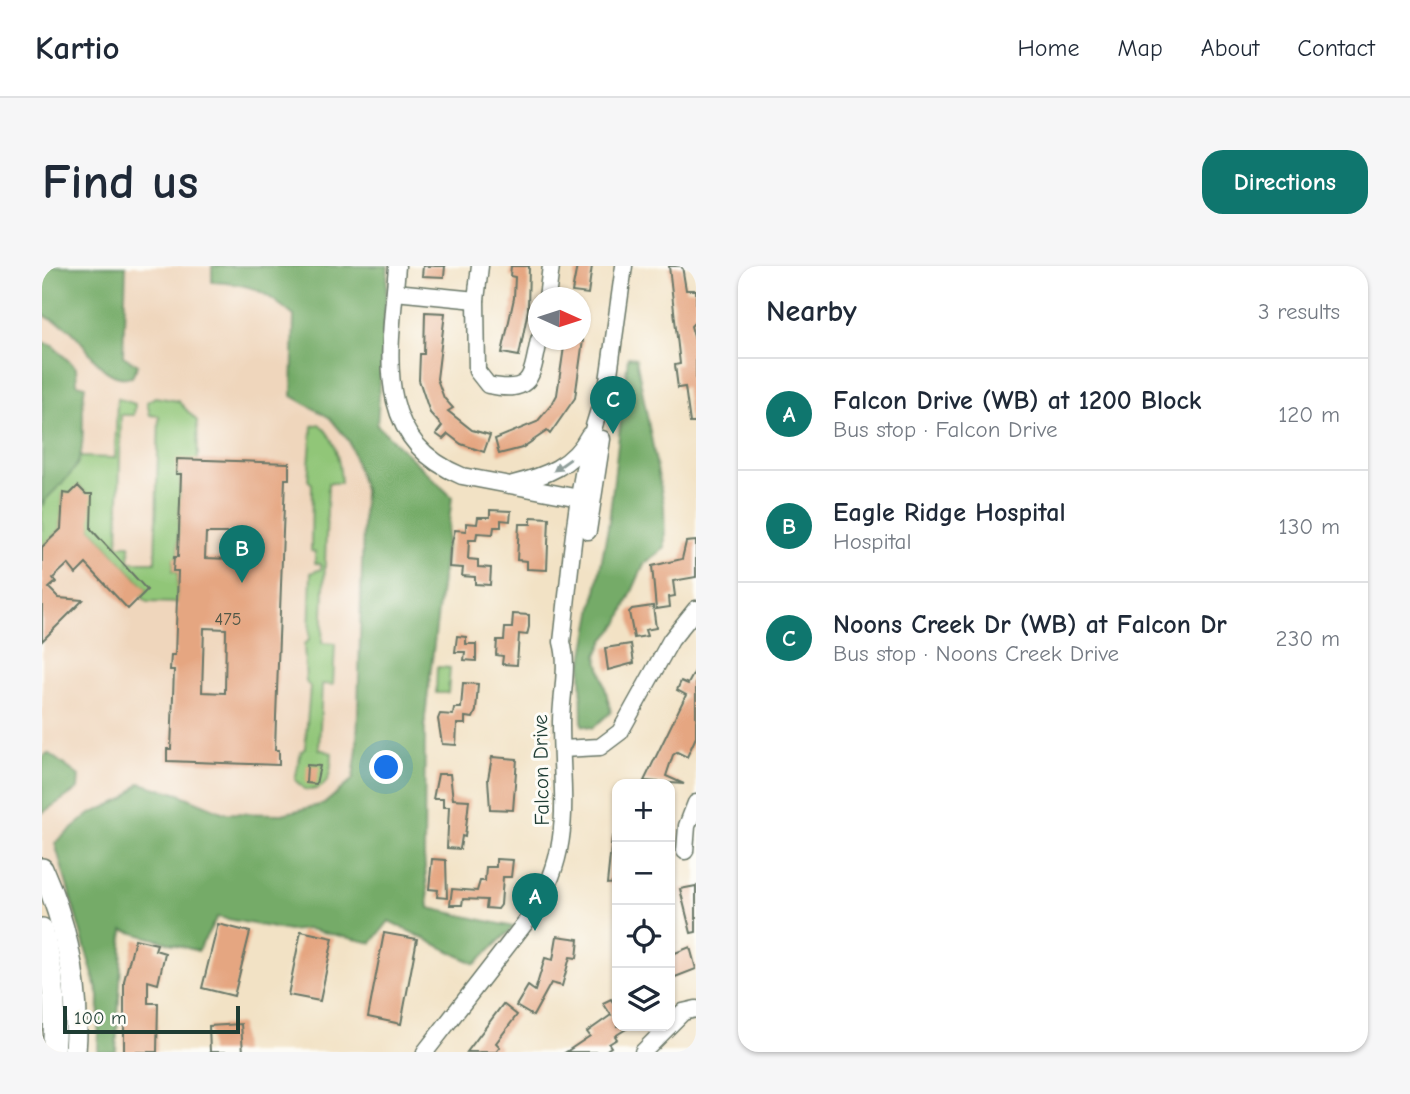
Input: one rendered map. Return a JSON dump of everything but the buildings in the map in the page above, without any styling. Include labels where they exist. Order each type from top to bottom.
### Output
[{"type":"main road","points":[[42,869],[57,905],[69,952],[75,991],[75,1052]]},
{"type":"main road","points":[[42,929],[50,956],[54,993],[53,1052]]},
{"type":"street","points":[[397,266],[390,374],[396,411],[418,448],[447,470],[506,485],[587,500],[605,419],[605,394],[624,266]]},
{"type":"street","points":[[480,266],[476,300],[477,371],[488,385],[510,390],[531,376],[537,350]]},
{"type":"street","points":[[548,287],[551,266]]},
{"type":"street","points":[[395,292],[476,300]]},
{"type":"street","name":"Falcon Drive","points":[[431,1050],[532,914],[552,878],[558,860],[565,814],[562,749],[565,653],[572,641],[596,417],[605,394]]},
{"type":"street","points":[[506,485],[544,476],[567,462],[587,438],[596,417]]},
{"type":"street","points":[[562,749],[600,747],[620,732],[671,640],[696,609]]},
{"type":"street","points":[[685,851],[687,826],[696,803]]},
{"type":"street","points":[[675,1019],[683,1012],[696,1009]]},
{"type":"street","points":[[643,1052],[663,1031]]},
{"type":"shaded area","points":[[42,266],[388,266],[377,425],[452,495],[408,860],[62,893],[42,860]]},
{"type":"green space","points":[[42,266],[126,266],[123,356],[138,365],[132,377],[120,377],[102,368],[74,333],[42,313]]},
{"type":"green space","points":[[212,266],[388,266],[377,425],[452,497],[425,717],[424,857],[429,908],[514,927],[475,964],[389,921],[372,943],[308,929],[289,931],[217,917],[198,951],[123,930],[116,1052],[98,1052],[99,996],[55,843],[90,814],[124,799],[140,783],[179,794],[224,813],[282,814],[324,804],[353,779],[357,749],[364,490],[349,441],[330,418],[292,396],[294,316],[257,290],[238,284],[212,282]]},
{"type":"green space","points":[[42,342],[53,346],[76,368],[77,384],[85,386],[80,457],[69,476],[42,504]]},
{"type":"green space","points":[[628,357],[636,358],[664,505],[665,548],[644,564],[618,624],[604,640],[597,655],[611,712],[593,728],[582,725],[581,670],[609,522]]},
{"type":"green space","points":[[155,397],[178,401],[197,421],[198,460],[177,474],[181,474],[178,557],[174,558],[173,571],[178,571],[177,603],[147,602],[141,596],[147,590],[91,529],[86,494],[79,486],[70,494],[63,494],[61,529],[42,547],[44,502],[80,457],[115,458],[117,398],[135,404],[134,415],[121,415],[118,545],[130,545],[129,562],[155,562],[159,416],[150,415],[147,402]]},
{"type":"green space","points":[[319,424],[333,443],[341,483],[328,483],[322,643],[335,644],[333,685],[322,684],[319,749],[332,753],[328,780],[320,788],[305,790],[295,780],[301,752],[305,748],[310,687],[306,682],[304,644],[309,640],[311,573],[321,569],[321,564],[315,563],[315,552],[311,551],[312,484],[308,480],[312,426]]},
{"type":"green space","points":[[437,667],[450,668],[448,693],[436,693]]},
{"type":"green space","points":[[48,753],[79,776],[78,789],[42,813],[42,757]]},
{"type":"place","name":"Noons Creek Dr (WB) at Falcon Dr","points":[[613,434]]},
{"type":"place","name":"Eagle Ridge Hospital","points":[[242,583]]},
{"type":"place","name":"Falcon Drive (WB) at 1200 Block","points":[[535,931]]}]
